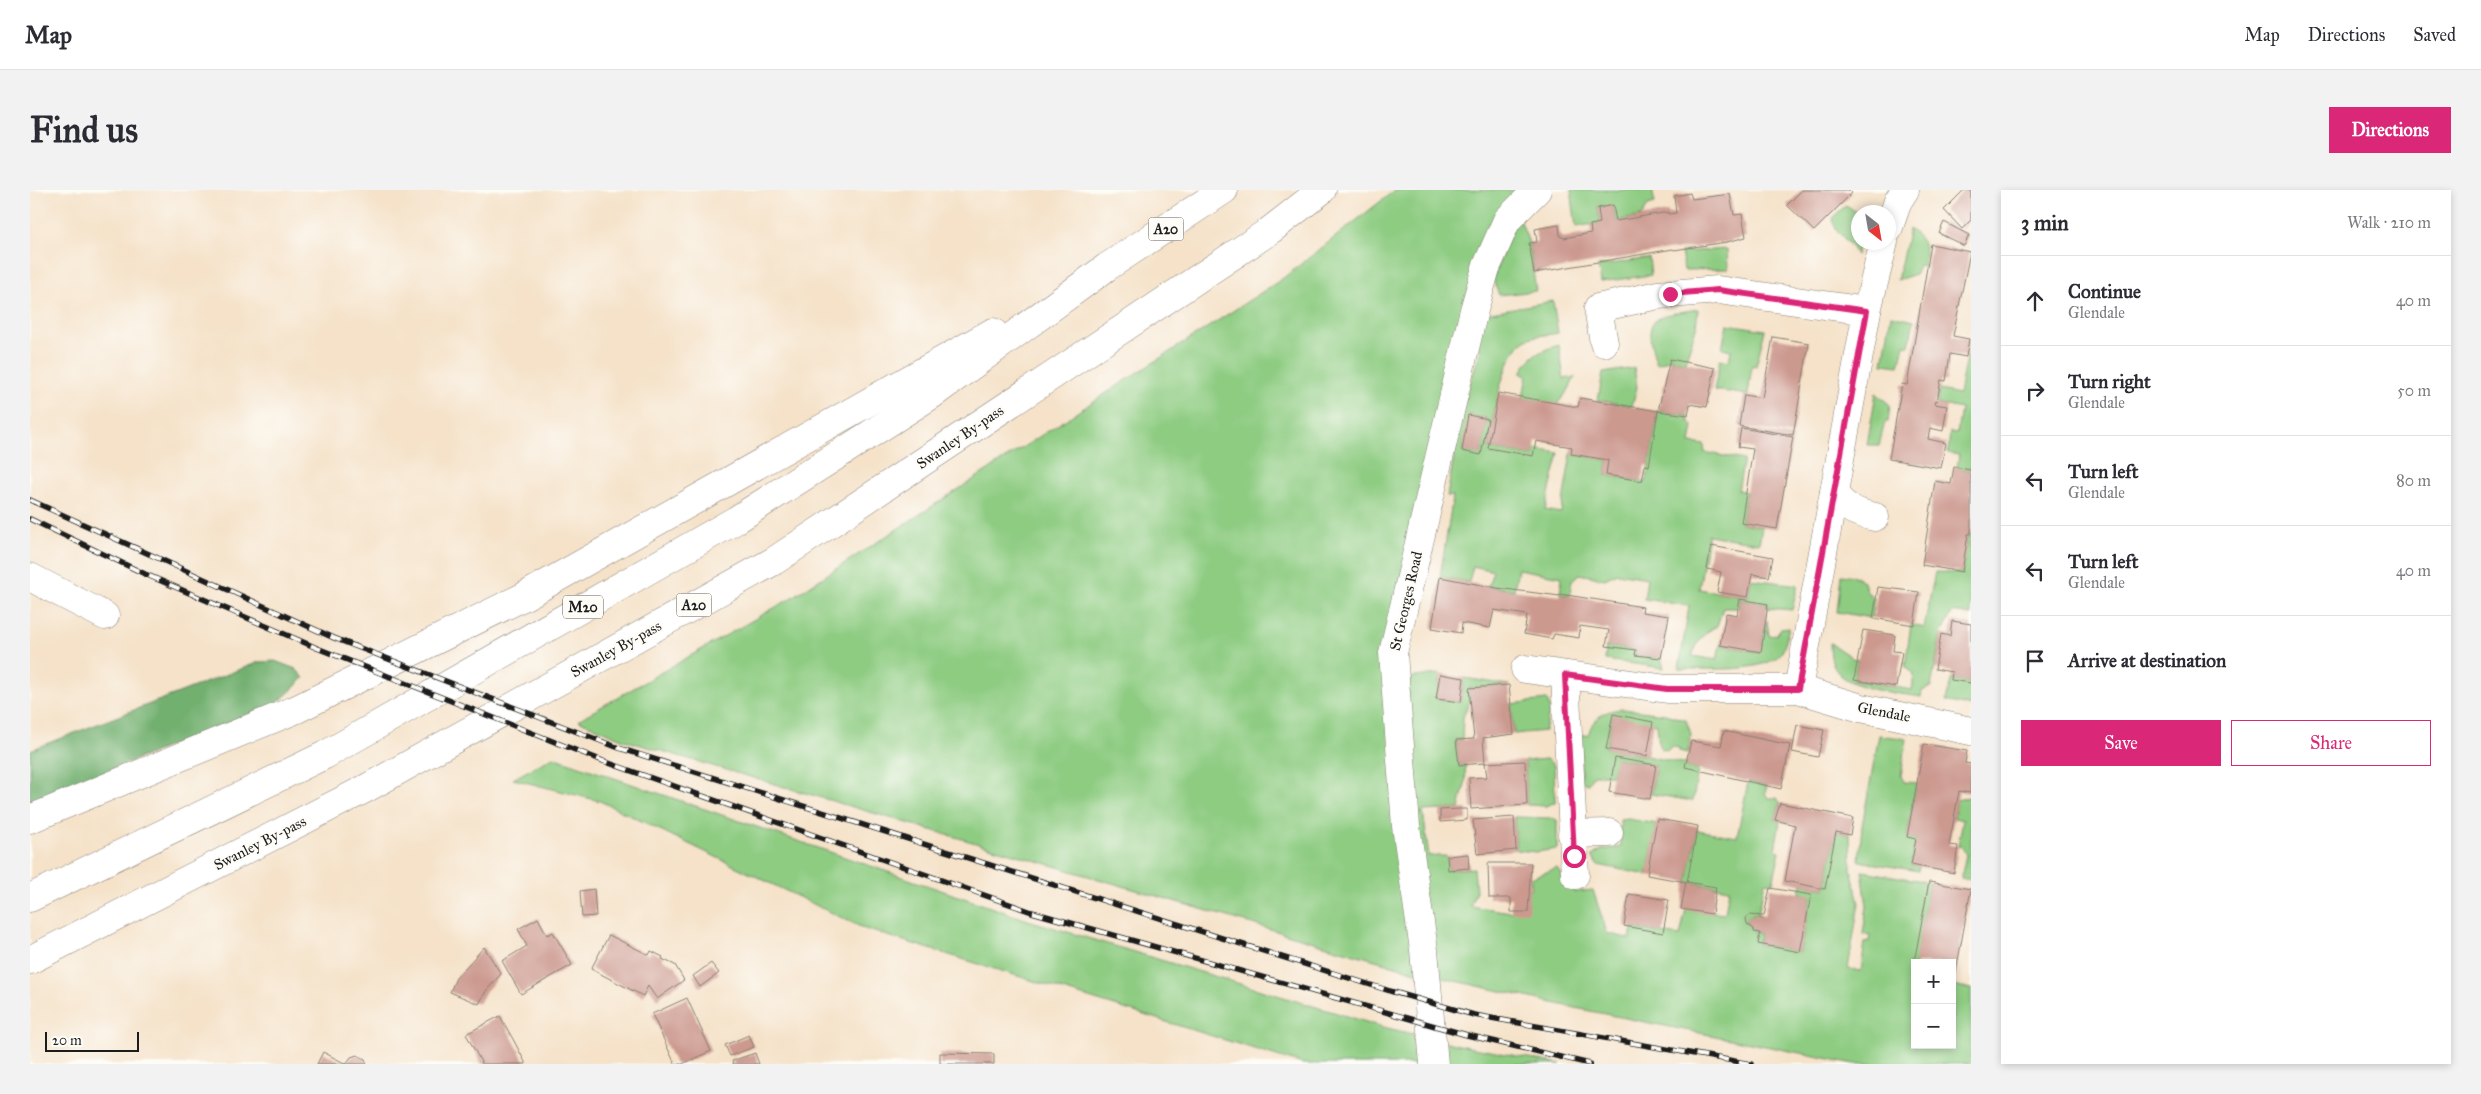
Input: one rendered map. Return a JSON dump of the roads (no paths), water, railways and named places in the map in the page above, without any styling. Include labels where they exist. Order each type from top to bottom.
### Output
[{"type":"main road","name":"A20","points":[[30,819],[297,709],[523,597],[1107,267],[1224,190]]},
{"type":"main road","name":"Swanley By-pass","points":[[30,960],[365,790],[774,561],[1268,232],[1322,190]]},
{"type":"main road","name":"St Georges Road","points":[[1434,1064],[1424,950],[1406,826],[1393,653],[1474,310],[1486,268],[1507,220],[1537,190]]},
{"type":"main road","points":[[1896,207],[1905,190]]},
{"type":"main road","points":[[1798,689],[1867,311],[1882,250]]},
{"type":"main road","name":"M20","points":[[30,898],[325,755],[736,520],[933,394],[1107,267]]},
{"type":"main road","points":[[1604,343],[1598,308],[1658,296],[1718,290],[1867,311]]},
{"type":"main road","points":[[1834,493],[1840,501],[1855,513],[1875,517]]},
{"type":"main road","points":[[30,577],[105,616]]},
{"type":"main road","name":"Glendale","points":[[1525,669],[1667,689],[1798,689],[1861,708],[1971,731]]},
{"type":"main road","points":[[1565,675],[1575,875]]},
{"type":"main road","points":[[1572,834],[1609,833]]},
{"type":"railway","points":[[30,500],[334,638],[619,748],[1390,991],[1474,1015],[1751,1064]]},
{"type":"railway","points":[[30,519],[145,574],[317,648],[603,761],[1032,912],[1467,1035],[1590,1064]]}]
